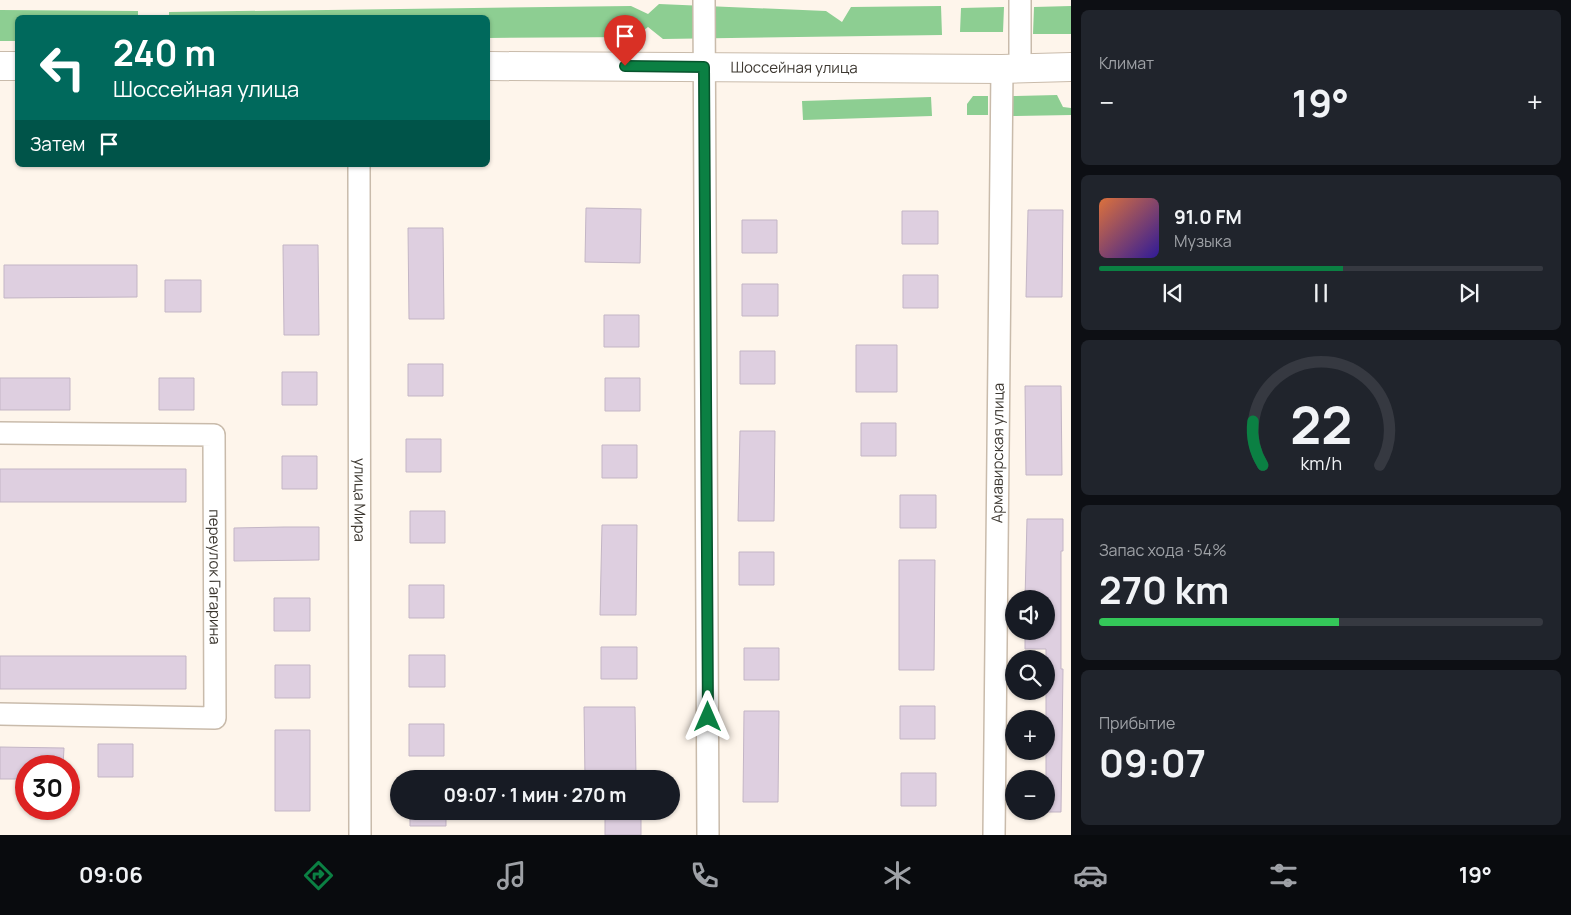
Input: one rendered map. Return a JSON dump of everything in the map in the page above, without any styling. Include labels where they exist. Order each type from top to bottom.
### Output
[{"type":"main road","points":[[0,66],[15,66]]},
{"type":"main road","name":"Шоссейная улица","points":[[490,66],[1071,68]]},
{"type":"street","points":[[704,0],[708,835]]},
{"type":"street","name":"Армавирская улица","points":[[994,835],[1011,69],[1020,0]]},
{"type":"street","name":"улица Мира","points":[[360,167],[358,206],[360,835]]},
{"type":"street","name":"переулок Гагарина","points":[[0,433],[214,435],[215,718],[0,714]]},
{"type":"green space","points":[[659,4],[826,11],[842,22],[851,7],[941,6],[942,35],[663,39],[648,27],[635,37],[490,38],[490,15],[169,15],[169,12],[631,6],[648,14]]},
{"type":"green space","points":[[1071,6],[1071,34],[1033,34],[1034,7]]},
{"type":"green space","points":[[1004,7],[1003,32],[960,32],[961,8]]},
{"type":"green space","points":[[0,10],[138,11],[138,15],[15,15],[15,41],[0,41]]},
{"type":"green space","points":[[1057,95],[1063,107],[1071,108],[1071,115],[1013,116],[1013,96]]},
{"type":"green space","points":[[973,96],[988,96],[988,115],[967,115],[967,104]]},
{"type":"green space","points":[[931,97],[932,116],[803,120],[802,101]]},
{"type":"building","points":[[586,208],[641,209],[640,263],[585,262]]},
{"type":"building","points":[[1028,210],[1063,210],[1062,297],[1026,297]]},
{"type":"building","points":[[902,211],[938,211],[938,244],[902,244]]},
{"type":"building","points":[[742,220],[777,220],[777,253],[742,253]]},
{"type":"building","points":[[408,228],[443,228],[444,319],[409,319]]},
{"type":"building","points":[[283,245],[318,245],[319,335],[284,335]]},
{"type":"building","points":[[4,265],[137,265],[137,297],[4,298]]},
{"type":"building","points":[[903,275],[938,275],[938,308],[903,308]]},
{"type":"building","points":[[165,280],[201,280],[201,312],[165,312]]},
{"type":"building","points":[[742,284],[778,284],[778,316],[742,316]]},
{"type":"building","points":[[604,315],[639,315],[639,347],[604,347]]},
{"type":"building","points":[[856,345],[897,345],[897,392],[856,392]]},
{"type":"building","points":[[740,351],[775,351],[775,384],[740,384]]},
{"type":"building","points":[[408,364],[443,364],[443,396],[408,396]]},
{"type":"building","points":[[282,372],[317,372],[317,405],[282,405]]},
{"type":"building","points":[[0,378],[70,378],[70,410],[0,410]]},
{"type":"building","points":[[159,378],[194,378],[194,410],[159,410]]},
{"type":"building","points":[[605,378],[640,378],[640,411],[605,411]]},
{"type":"building","points":[[1025,386],[1061,386],[1062,475],[1026,475]]},
{"type":"building","points":[[861,423],[896,423],[896,456],[861,456]]},
{"type":"building","points":[[740,431],[775,431],[774,521],[738,521]]},
{"type":"building","points":[[406,439],[441,439],[441,472],[406,472]]},
{"type":"building","points":[[602,445],[637,445],[637,478],[602,478]]},
{"type":"building","points":[[282,456],[317,456],[317,489],[282,489]]},
{"type":"building","points":[[0,469],[186,469],[186,502],[0,502]]},
{"type":"building","points":[[900,495],[936,495],[936,528],[900,528]]},
{"type":"building","points":[[410,511],[445,511],[445,543],[410,543]]},
{"type":"building","points":[[1027,519],[1063,519],[1063,551],[1061,551],[1061,669],[1063,669],[1061,812],[1055,812],[1055,770],[1046,770],[1046,760],[1055,760],[1055,710],[1046,710],[1046,700],[1055,700],[1055,650],[1025,649],[1025,640],[1055,640],[1055,590],[1025,590]]},
{"type":"building","points":[[602,525],[637,525],[636,615],[600,615]]},
{"type":"building","points":[[319,527],[319,560],[234,561],[234,528]]},
{"type":"building","points":[[739,552],[774,552],[774,585],[739,585]]},
{"type":"building","points":[[899,560],[935,560],[934,670],[899,670]]},
{"type":"building","points":[[409,585],[444,585],[444,618],[409,618]]},
{"type":"building","points":[[274,598],[310,598],[310,631],[274,631]]},
{"type":"building","points":[[601,647],[637,647],[637,679],[601,679]]},
{"type":"building","points":[[744,648],[779,648],[779,680],[744,680]]},
{"type":"building","points":[[409,655],[445,655],[445,687],[409,687]]},
{"type":"building","points":[[0,656],[186,656],[186,689],[0,689]]},
{"type":"building","points":[[275,665],[310,665],[310,698],[275,698]]},
{"type":"building","points":[[900,706],[935,706],[935,739],[900,739]]},
{"type":"building","points":[[584,707],[635,707],[636,770],[585,770]]},
{"type":"building","points":[[744,711],[779,711],[778,802],[743,802]]},
{"type":"building","points":[[409,724],[444,724],[444,756],[409,756]]},
{"type":"building","points":[[275,730],[310,730],[310,811],[275,811]]},
{"type":"building","points":[[98,744],[133,744],[133,777],[98,777]]},
{"type":"building","points":[[0,747],[64,748],[64,755],[15,755],[15,779],[0,779]]},
{"type":"building","points":[[901,773],[936,773],[936,806],[901,806]]},
{"type":"building","points":[[410,820],[446,820],[446,826],[410,826]]},
{"type":"building","points":[[605,820],[641,820],[641,835],[605,835]]},
{"type":"route","points":[[625,66],[704,67],[708,717]]}]
